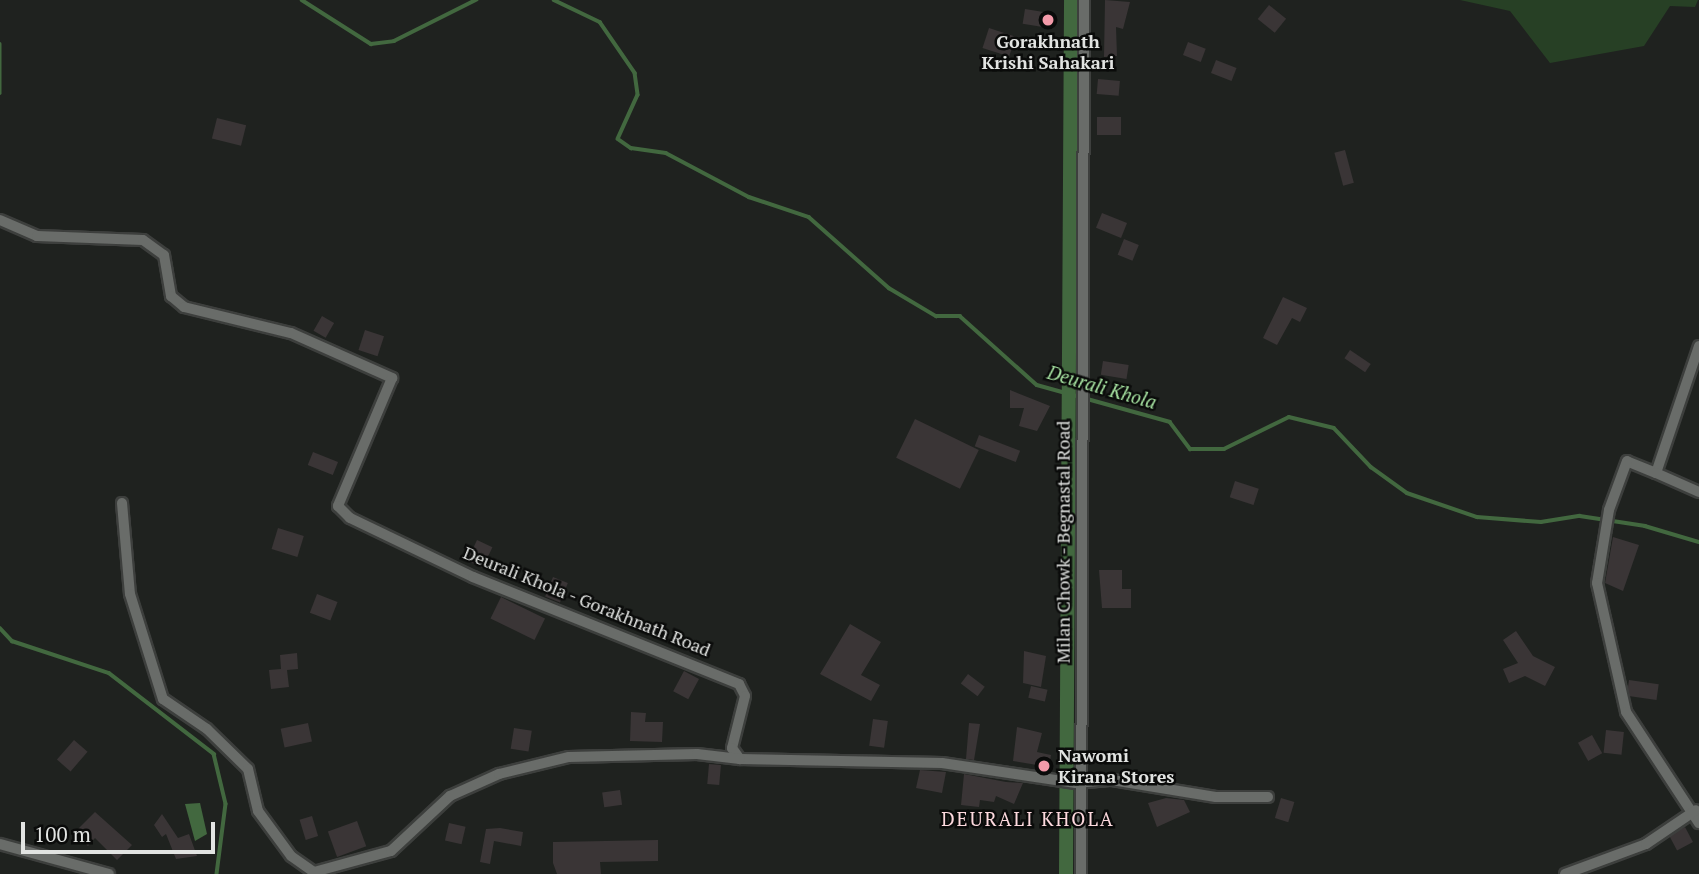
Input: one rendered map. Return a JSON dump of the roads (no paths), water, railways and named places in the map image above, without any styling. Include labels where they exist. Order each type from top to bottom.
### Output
[{"type":"street","name":"Milan Chowk - Begnastal Road","points":[[1081,874],[1079,783],[1084,0]]},
{"type":"street","name":"Deurali Khola - Gorakhnath Road","points":[[0,220],[37,236],[144,240],[164,254],[171,296],[184,307],[292,333],[392,377],[338,506],[351,518],[473,577],[739,684],[745,696],[732,748],[740,759]]},
{"type":"street","points":[[1656,473],[1699,346]]},
{"type":"street","points":[[1699,492],[1627,461],[1609,510],[1597,583],[1626,712],[1695,810],[1699,823]]},
{"type":"street","points":[[122,503],[130,594],[163,699],[207,729],[248,769],[258,811],[291,856],[314,872],[391,851],[450,796],[499,774],[569,757],[697,754],[740,759],[942,763],[1053,781],[1079,783],[1112,780],[1216,797],[1268,797]]},
{"type":"street","points":[[1565,874],[1646,844],[1695,810]]},
{"type":"street","points":[[0,844],[109,874]]},
{"type":"waterway","name":"Deurali Khola","points":[[302,0],[371,44],[394,41],[476,0]]},
{"type":"waterway","name":"Deurali Khola","points":[[554,0],[600,22],[635,73],[638,95],[618,139],[631,148],[666,153],[749,197],[809,217],[889,288],[936,316],[960,316],[1037,385],[1170,422],[1190,449],[1224,449],[1289,417],[1334,428],[1371,467],[1407,493],[1477,517],[1541,522],[1580,516],[1645,526],[1699,542]]},
{"type":"waterway","points":[[1066,874],[1071,0]]},
{"type":"waterway","points":[[0,44],[0,93]]},
{"type":"waterway","points":[[0,628],[12,641],[109,673],[214,754],[226,804],[217,874]]},
{"type":"place","name":"Gorakhnath Krishi Sahakari","points":[[1048,20]]},
{"type":"place","name":"Nawomi Kirana Stores","points":[[1044,766]]},
{"type":"district","name":"DEURALI KHOLA","points":[[1028,819]]}]
